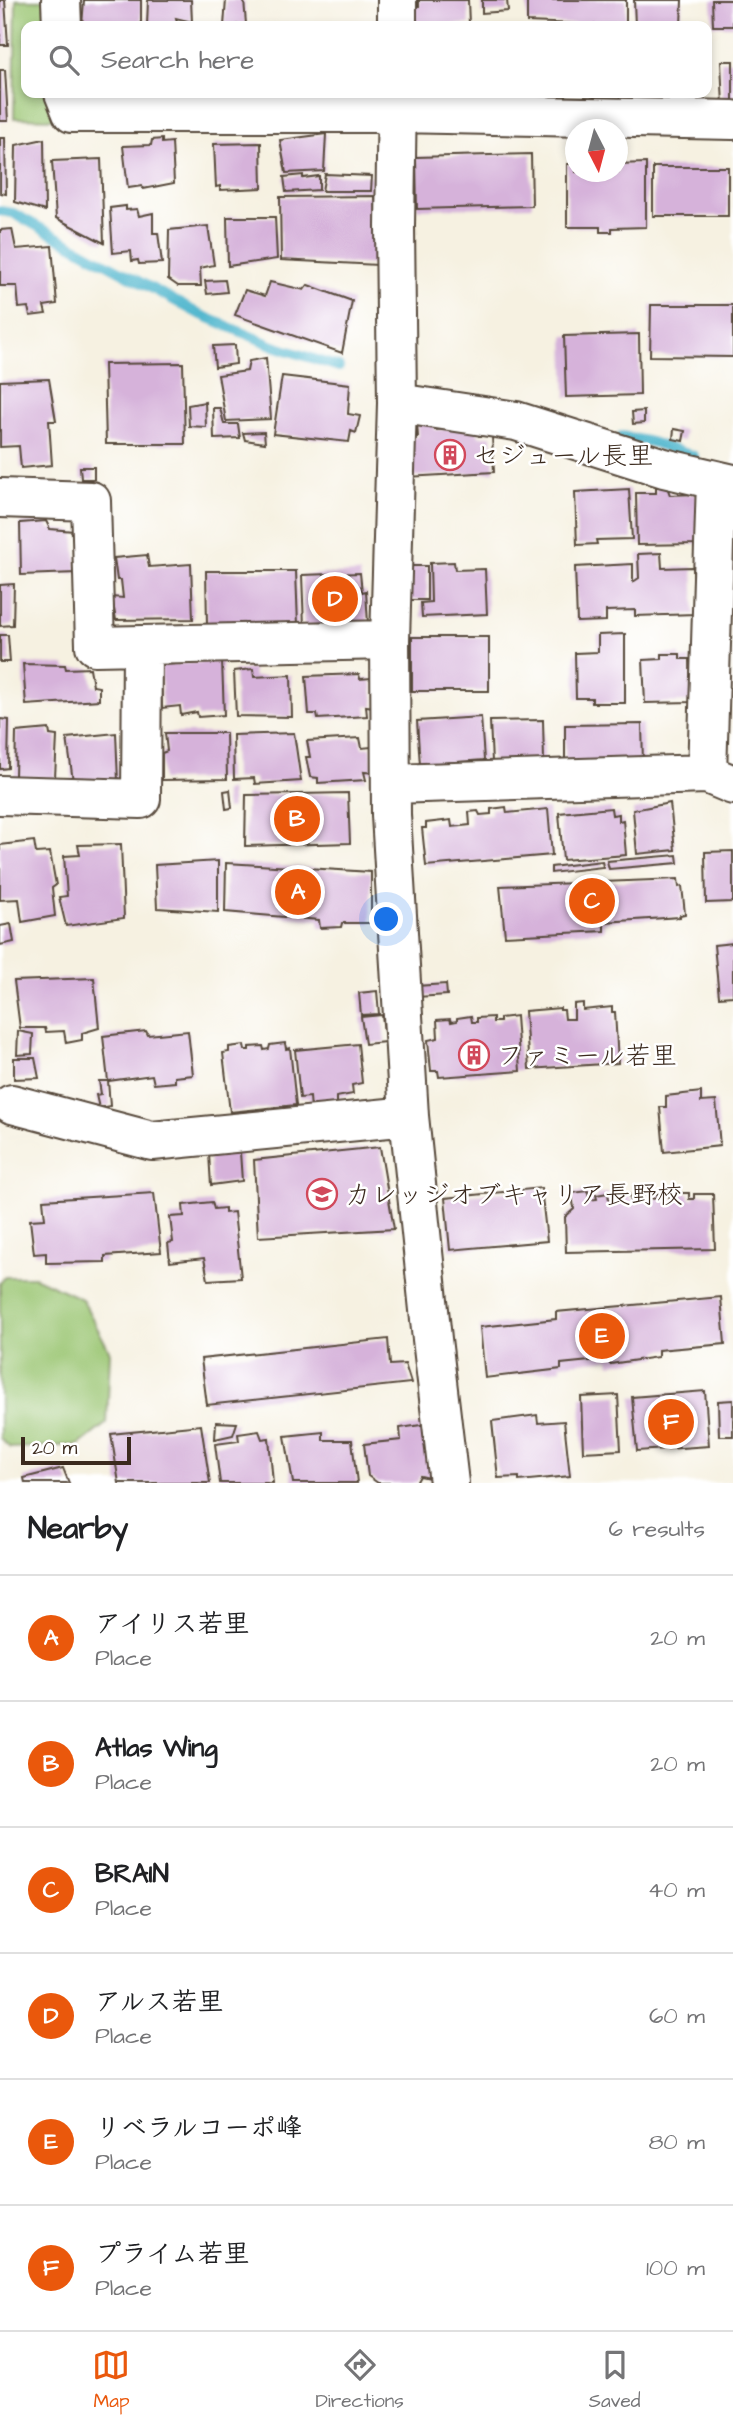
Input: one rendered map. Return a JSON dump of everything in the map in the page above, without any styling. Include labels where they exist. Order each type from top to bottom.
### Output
[{"type":"street","points":[[61,0],[62,21]]},
{"type":"street","points":[[397,0],[397,21]]},
{"type":"street","points":[[66,98],[72,113],[397,103],[733,120]]},
{"type":"street","points":[[397,103],[397,403],[390,640],[391,815],[409,1116],[449,1483]]},
{"type":"street","points":[[392,784],[720,779],[724,482],[664,468],[516,421],[397,403]]},
{"type":"street","points":[[0,498],[91,501],[95,646],[390,640]]},
{"type":"street","points":[[0,795],[141,799],[142,645]]},
{"type":"street","points":[[12,1104],[152,1141],[409,1116]]},
{"type":"green space","points":[[16,0],[53,0],[54,21],[21,21],[21,98],[57,98],[57,119],[14,118]]},
{"type":"green space","points":[[5,1277],[34,1277],[82,1299],[110,1352],[107,1423],[79,1445],[10,1448],[0,1438],[0,1283]]},
{"type":"building","points":[[0,0],[5,0],[8,45],[0,45]]},
{"type":"building","points":[[84,0],[141,0],[141,21],[82,21]]},
{"type":"building","points":[[148,0],[191,0],[192,21],[176,18],[177,21],[147,21]]},
{"type":"building","points":[[226,0],[244,0],[246,21],[224,21]]},
{"type":"building","points":[[419,0],[468,0],[469,21],[410,21],[409,6],[419,6]]},
{"type":"building","points":[[482,0],[507,0],[508,11],[482,13]]},
{"type":"building","points":[[527,0],[626,0],[626,21],[527,21]]},
{"type":"building","points":[[634,0],[682,0],[681,21],[635,21]]},
{"type":"building","points":[[712,0],[733,0],[733,26],[713,26]]},
{"type":"building","points":[[721,61],[733,61],[733,106],[723,106]]},
{"type":"building","points":[[0,70],[5,70],[8,121],[0,121]]},
{"type":"building","points":[[326,134],[324,171],[286,173],[280,140]]},
{"type":"building","points":[[0,138],[5,138],[6,194],[0,193]]},
{"type":"building","points":[[44,139],[45,211],[15,202],[16,145]]},
{"type":"building","points":[[162,139],[162,143],[172,142],[174,183],[143,189],[142,186],[128,188],[123,146],[151,145],[152,140]]},
{"type":"building","points":[[261,143],[262,188],[220,190],[220,186],[216,187],[214,144]]},
{"type":"building","points":[[531,154],[532,206],[417,209],[416,157]]},
{"type":"building","points":[[101,159],[104,243],[56,218],[52,161]]},
{"type":"building","points":[[646,163],[646,227],[612,228],[612,232],[600,232],[600,227],[567,227],[567,182],[628,182],[628,164]]},
{"type":"building","points":[[653,167],[728,167],[728,216],[653,216]]},
{"type":"building","points":[[325,174],[372,176],[371,191],[322,191]]},
{"type":"building","points":[[303,175],[303,178],[319,176],[319,190],[286,192],[284,177]]},
{"type":"building","points":[[375,196],[378,265],[281,260],[280,197]]},
{"type":"building","points":[[126,206],[126,210],[137,209],[139,216],[153,213],[153,233],[158,233],[162,263],[139,264],[138,260],[132,261],[131,251],[113,253],[110,208]]},
{"type":"building","points":[[227,217],[275,217],[277,259],[228,266]]},
{"type":"building","points":[[208,226],[214,265],[200,268],[201,286],[178,286],[168,279],[169,230]]},
{"type":"building","points":[[12,229],[16,249],[52,246],[57,304],[44,306],[46,314],[30,316],[28,307],[19,308],[17,286],[0,286],[0,230]]},
{"type":"building","points":[[225,280],[227,292],[207,294],[205,281]]},
{"type":"building","points":[[270,282],[304,290],[308,285],[352,301],[342,353],[235,315],[245,290],[265,296]]},
{"type":"building","points":[[651,305],[733,305],[733,357],[650,356]]},
{"type":"building","points":[[639,334],[640,395],[566,397],[564,336]]},
{"type":"building","points":[[235,345],[236,364],[215,367],[213,346]]},
{"type":"building","points":[[266,358],[271,419],[226,421],[218,375],[247,371],[249,361]]},
{"type":"building","points":[[183,363],[185,444],[106,444],[104,364]]},
{"type":"building","points":[[282,376],[350,384],[348,414],[360,416],[356,433],[351,431],[349,442],[273,434]]},
{"type":"building","points":[[49,379],[56,421],[49,421],[52,465],[21,468],[19,446],[0,447],[0,381]]},
{"type":"building","points":[[205,402],[206,427],[189,426],[188,405]]},
{"type":"building","points":[[213,408],[220,408],[224,424],[238,424],[240,438],[214,439]]},
{"type":"building","points":[[644,411],[644,423],[633,424],[632,412]]},
{"type":"building","name":"セジュール長里","points":[[435,421],[435,430],[476,427],[479,436],[492,436],[494,472],[407,477],[405,438],[418,437],[417,422]]},
{"type":"building","points":[[674,429],[685,431],[683,441],[673,439]]},
{"type":"building","points":[[264,432],[265,443],[245,440],[243,433]]},
{"type":"building","points":[[80,467],[94,467],[94,479],[81,479]]},
{"type":"building","points":[[656,487],[667,487],[670,495],[697,494],[698,544],[637,545],[636,493],[656,493]]},
{"type":"building","points":[[629,489],[632,539],[596,540],[597,544],[577,545],[575,492]]},
{"type":"building","points":[[46,521],[50,529],[74,531],[77,573],[21,575],[20,523]]},
{"type":"building","points":[[661,553],[662,568],[693,567],[695,614],[635,616],[635,610],[606,611],[606,621],[577,622],[575,567],[633,564],[633,582],[639,578],[638,554]]},
{"type":"building","points":[[147,555],[149,567],[191,564],[193,619],[116,620],[112,597],[123,598],[114,558]]},
{"type":"building","points":[[454,562],[455,570],[485,569],[487,614],[422,617],[421,603],[431,602],[430,563]]},
{"type":"building","points":[[410,566],[427,566],[427,600],[410,600]]},
{"type":"building","points":[[206,571],[296,571],[298,625],[207,625]]},
{"type":"building","points":[[360,573],[362,592],[366,591],[368,624],[304,626],[302,575]]},
{"type":"building","points":[[14,584],[13,625],[0,626],[0,585]]},
{"type":"building","points":[[625,634],[625,703],[592,703],[592,698],[576,698],[575,653],[598,652],[598,635]]},
{"type":"building","points":[[0,635],[8,635],[10,662],[0,662]]},
{"type":"building","points":[[412,637],[489,637],[489,691],[412,691]]},
{"type":"building","points":[[662,654],[680,654],[680,659],[690,659],[692,702],[645,703],[643,660],[662,659]]},
{"type":"building","points":[[222,661],[224,715],[198,717],[197,712],[181,715],[180,706],[162,708],[161,665]]},
{"type":"building","points":[[23,664],[65,665],[66,669],[90,668],[93,686],[99,687],[99,700],[26,705]]},
{"type":"building","points":[[253,669],[254,677],[291,675],[292,717],[236,716],[234,671]]},
{"type":"building","points":[[359,674],[360,679],[371,678],[374,707],[366,706],[367,716],[318,719],[317,714],[309,714],[306,676]]},
{"type":"building","points":[[481,717],[484,760],[420,765],[417,721]]},
{"type":"building","points":[[0,719],[9,720],[8,768],[0,769]]},
{"type":"building","points":[[543,720],[544,761],[492,762],[490,721]]},
{"type":"building","points":[[642,724],[643,763],[565,764],[565,725]]},
{"type":"building","points":[[49,729],[50,735],[57,736],[55,778],[15,777],[16,732]]},
{"type":"building","points":[[116,733],[118,782],[73,781],[67,738]]},
{"type":"building","points":[[165,733],[226,733],[227,779],[162,780],[162,753],[167,751]]},
{"type":"building","points":[[294,733],[301,781],[255,784],[254,778],[234,779],[233,735]]},
{"type":"building","points":[[360,738],[362,748],[371,747],[374,773],[364,772],[366,780],[318,783],[318,778],[310,777],[306,757],[310,757],[307,741]]},
{"type":"building","points":[[230,790],[232,808],[226,809],[224,791]]},
{"type":"building","points":[[348,793],[350,843],[245,846],[246,795]]},
{"type":"building","points":[[670,803],[675,850],[637,854],[633,810]]},
{"type":"building","points":[[506,807],[507,813],[548,809],[552,855],[426,866],[422,828],[426,828],[426,823],[451,820],[452,827],[470,825],[469,812],[491,814],[491,809]]},
{"type":"building","points":[[611,808],[612,815],[619,814],[619,821],[623,820],[626,855],[563,860],[559,813]]},
{"type":"building","points":[[34,841],[36,853],[50,852],[56,885],[52,888],[55,916],[22,922],[19,899],[0,900],[0,845]]},
{"type":"building","points":[[121,844],[124,918],[66,926],[59,897],[67,896],[64,856],[80,855],[78,845]]},
{"type":"building","points":[[733,851],[733,902],[706,903],[705,852]]},
{"type":"building","points":[[677,855],[678,863],[609,869],[607,861]]},
{"type":"building","points":[[218,861],[218,912],[157,908],[155,865]]},
{"type":"building","points":[[602,861],[603,867],[551,873],[551,867]]},
{"type":"building","points":[[226,863],[371,872],[371,923],[342,923],[341,927],[320,928],[319,920],[225,912]]},
{"type":"building","points":[[678,879],[679,887],[682,886],[685,914],[680,917],[604,922],[604,931],[505,936],[500,886]]},
{"type":"building","points":[[11,924],[14,942],[0,945],[0,926]]},
{"type":"building","points":[[733,943],[733,996],[719,997],[714,945]]},
{"type":"building","points":[[94,978],[99,1028],[82,1033],[82,1040],[66,1043],[64,1031],[46,1032],[45,1028],[20,1028],[14,981]]},
{"type":"building","points":[[446,984],[447,995],[417,997],[416,986]]},
{"type":"building","points":[[377,991],[379,1014],[361,1015],[359,993]]},
{"type":"building","points":[[583,1003],[583,1010],[612,1007],[612,1012],[615,1012],[618,1063],[529,1069],[525,1011],[560,1008],[564,1010],[565,1019],[574,1019],[574,1004]]},
{"type":"building","points":[[382,1015],[385,1042],[365,1044],[361,1017]]},
{"type":"building","name":"ファミール若里","points":[[471,1016],[472,1022],[477,1022],[477,1018],[493,1017],[493,1022],[500,1022],[500,1018],[516,1016],[520,1071],[439,1077],[438,1071],[431,1071],[428,1040],[438,1038],[437,1020],[450,1019],[451,1022],[457,1021],[457,1018]]},
{"type":"building","points":[[18,1031],[33,1034],[32,1054],[17,1055]]},
{"type":"building","points":[[146,1031],[148,1035],[188,1031],[193,1075],[175,1077],[175,1082],[154,1084],[152,1075],[108,1081],[103,1036]]},
{"type":"building","points":[[285,1043],[286,1049],[290,1048],[296,1105],[230,1112],[223,1053],[229,1052],[229,1047],[244,1045],[245,1050],[249,1050],[249,1047],[263,1046],[264,1050],[269,1049],[270,1045]]},
{"type":"building","points":[[358,1044],[362,1083],[352,1085],[353,1094],[336,1097],[336,1105],[311,1109],[310,1097],[300,1098],[295,1050]]},
{"type":"building","points":[[14,1058],[35,1058],[39,1078],[14,1079]]},
{"type":"building","points":[[99,1081],[108,1081],[110,1106],[99,1108],[96,1095],[101,1094]]},
{"type":"building","points":[[701,1092],[701,1102],[716,1101],[720,1146],[664,1152],[660,1107],[666,1107],[666,1096]]},
{"type":"building","name":"カレッジオブキャリア長野校","points":[[380,1147],[394,1229],[258,1237],[254,1160]]},
{"type":"building","points":[[240,1152],[242,1181],[211,1185],[209,1154]]},
{"type":"building","points":[[541,1188],[547,1241],[450,1250],[445,1198]]},
{"type":"building","points":[[588,1191],[589,1200],[597,1199],[596,1195],[608,1193],[609,1200],[614,1200],[615,1196],[629,1194],[631,1201],[635,1196],[647,1194],[649,1198],[657,1199],[656,1194],[669,1194],[670,1200],[676,1200],[676,1193],[689,1193],[689,1199],[694,1199],[694,1194],[713,1194],[715,1249],[566,1252],[565,1217],[574,1209],[572,1193]]},
{"type":"building","points":[[154,1193],[161,1252],[105,1256],[105,1262],[46,1263],[46,1253],[34,1254],[30,1220],[45,1219],[43,1200]]},
{"type":"building","points":[[212,1202],[214,1209],[225,1208],[225,1213],[234,1212],[241,1278],[208,1280],[204,1258],[170,1262],[168,1243],[173,1242],[170,1217],[184,1216],[183,1205]]},
{"type":"building","points":[[721,1297],[725,1344],[658,1350],[658,1357],[610,1364],[609,1359],[561,1364],[561,1369],[485,1378],[480,1327],[556,1319],[556,1312]]},
{"type":"building","points":[[388,1339],[390,1365],[405,1364],[411,1383],[207,1405],[201,1359]]},
{"type":"building","points":[[705,1391],[709,1446],[637,1451],[632,1397]]},
{"type":"building","points":[[618,1395],[621,1450],[583,1452],[581,1397]]},
{"type":"building","points":[[733,1400],[733,1436],[719,1436],[718,1401]]},
{"type":"building","points":[[537,1415],[538,1423],[564,1421],[570,1476],[519,1481],[519,1477],[498,1478],[492,1421]]},
{"type":"building","points":[[216,1422],[237,1423],[233,1435],[215,1439]]},
{"type":"building","points":[[428,1424],[434,1479],[420,1476],[416,1483],[378,1483],[368,1476],[364,1444],[401,1440],[400,1428]]},
{"type":"building","points":[[201,1425],[210,1483],[119,1483],[111,1434]]},
{"type":"building","points":[[259,1431],[262,1439],[269,1438],[273,1483],[220,1483],[215,1444],[239,1441],[238,1434]]},
{"type":"building","points":[[323,1432],[323,1440],[352,1440],[357,1483],[293,1483],[285,1436]]},
{"type":"building","points":[[63,1468],[69,1483],[25,1483],[24,1478]]},
{"type":"waterway","points":[[0,211],[13,213],[199,314],[274,346],[339,367]]},
{"type":"waterway","points":[[622,436],[694,456]]},
{"type":"place","name":"セジュール長里","points":[[450,455]]},
{"type":"place","name":"アルス若里","points":[[335,599]]},
{"type":"place","name":"Atlas Wing","points":[[297,819]]},
{"type":"place","name":"アイリス若里","points":[[298,892]]},
{"type":"place","name":"BRAIN","points":[[592,901]]},
{"type":"place","name":"ファミール若里","points":[[474,1055]]},
{"type":"place","name":"カレッジオブキャリア長野校","points":[[322,1194]]},
{"type":"place","name":"リベラルコーポ峰","points":[[602,1336]]},
{"type":"place","name":"プライム若里","points":[[671,1422]]}]
